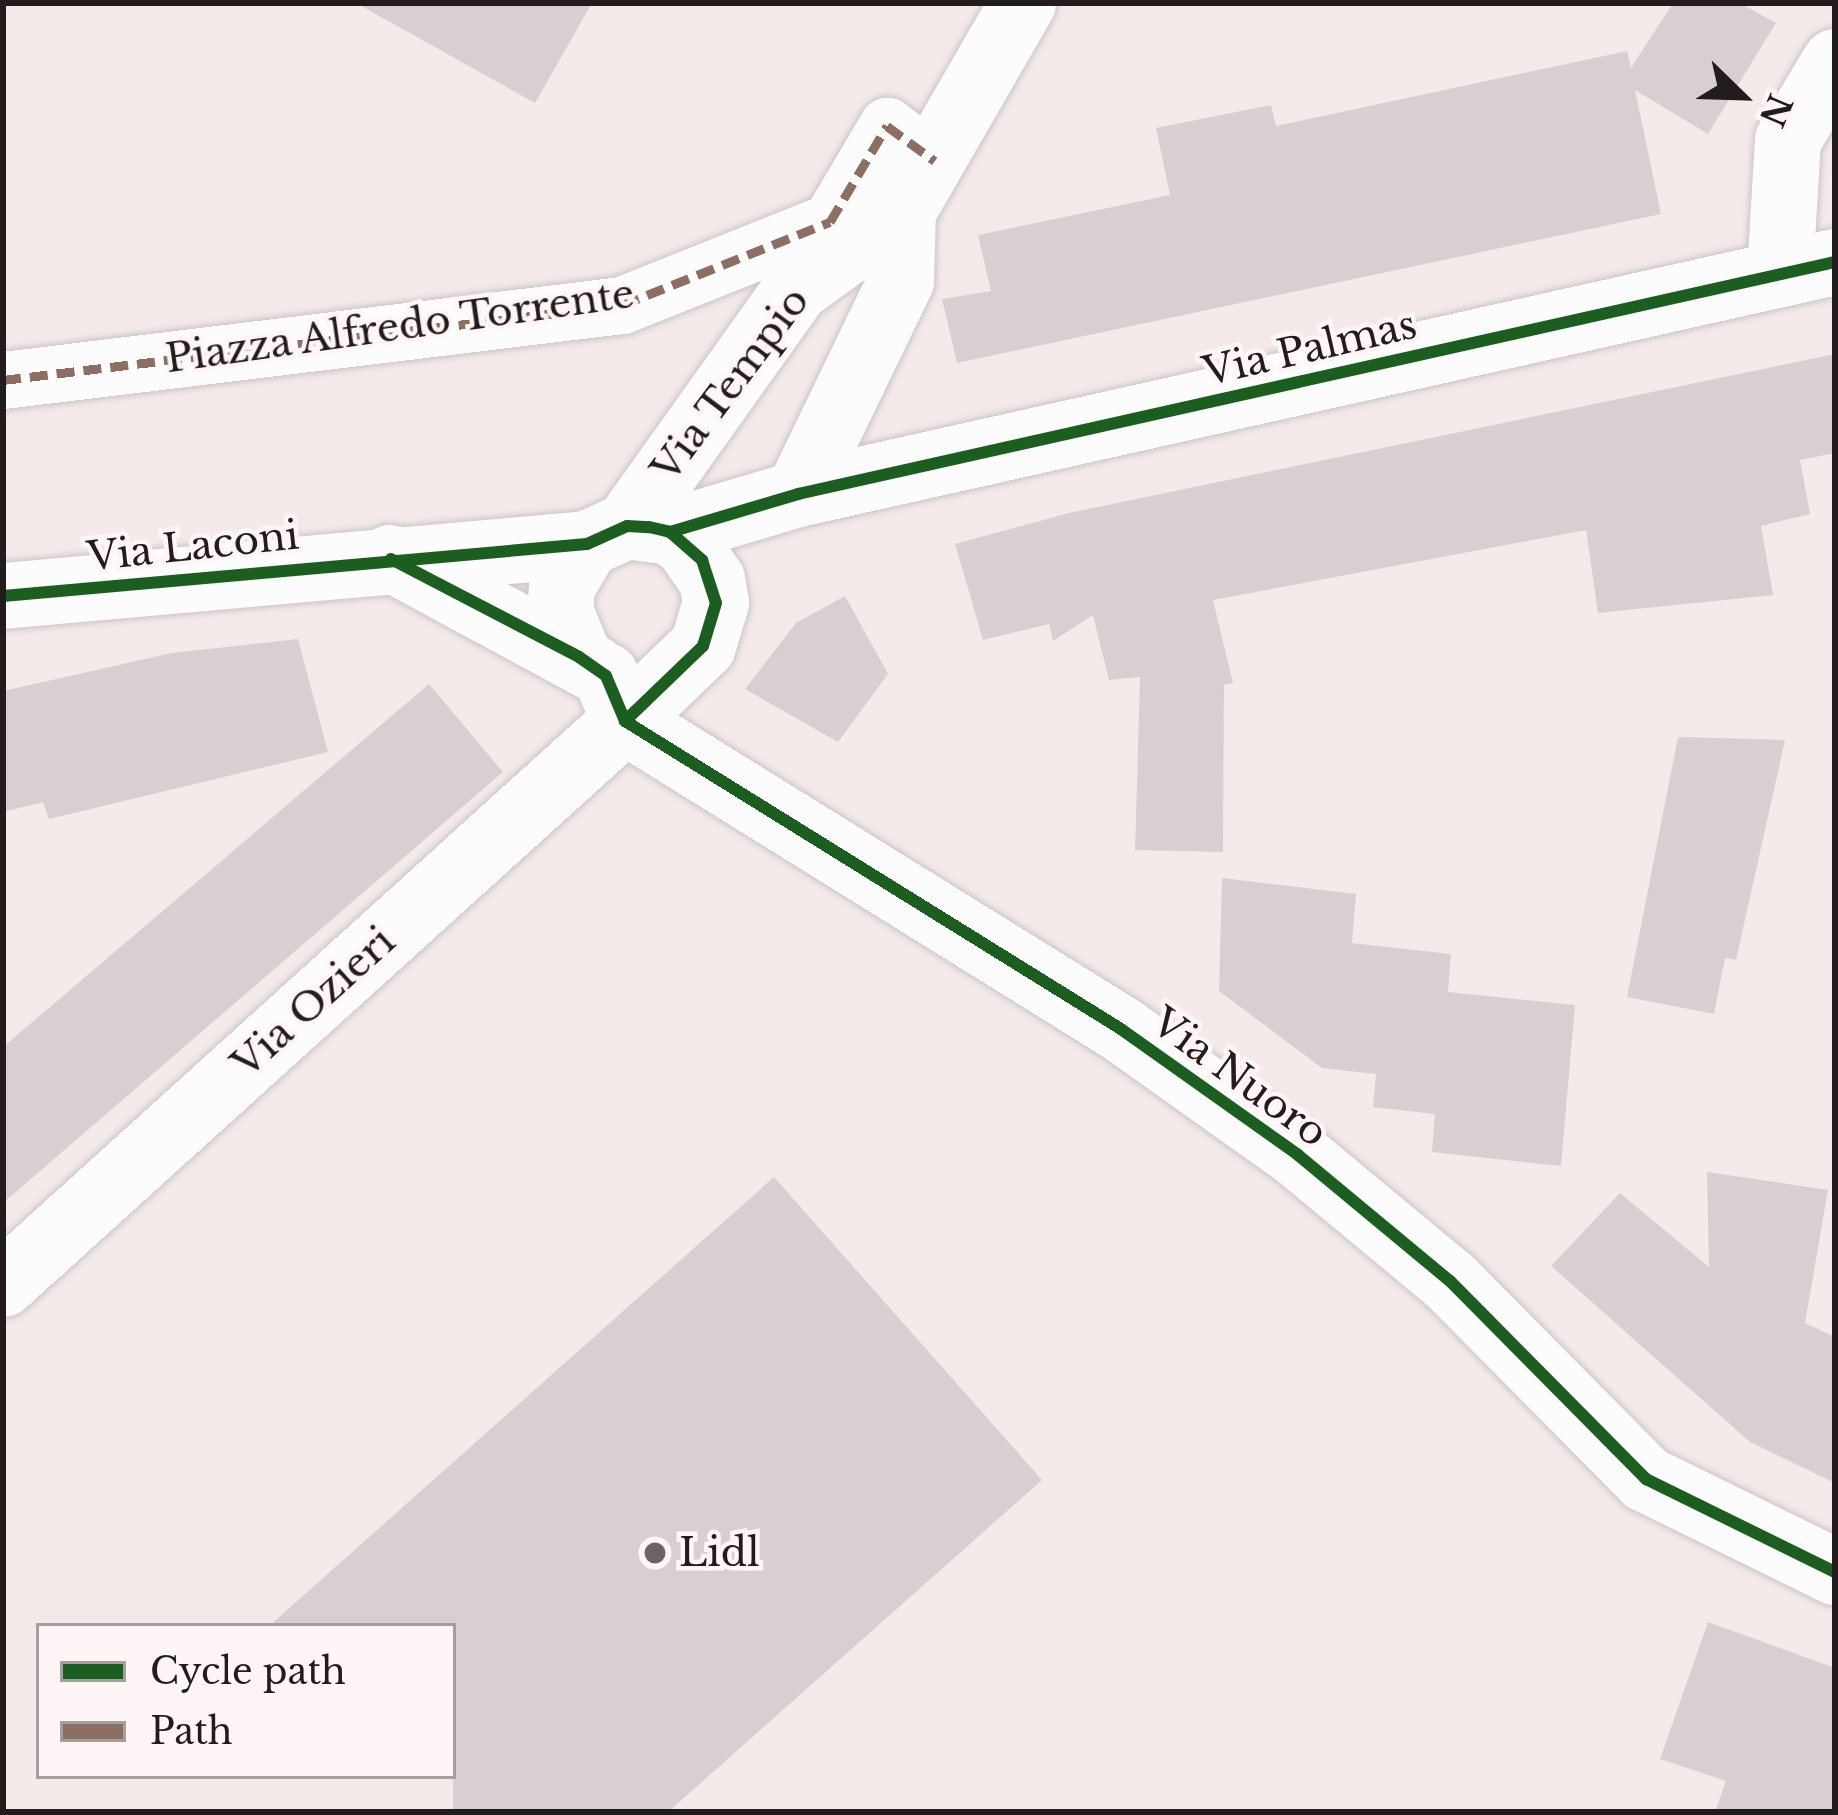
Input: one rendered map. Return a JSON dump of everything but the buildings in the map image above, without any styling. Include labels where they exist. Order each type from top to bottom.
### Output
[{"type":"street","name":"Via Tempio","points":[[798,494],[901,281],[919,186],[1023,3]]},
{"type":"street","points":[[1807,268],[1788,140],[1835,62]]},
{"type":"street","name":"Piazza Alfredo Torrente","points":[[3,380],[622,305],[830,222],[886,126],[919,186]]},
{"type":"street","name":"Via Tempio","points":[[628,534],[796,289],[919,186]]},
{"type":"street","name":"Via Palmas","points":[[798,494],[1807,268]]},
{"type":"street","points":[[389,558],[628,534],[798,494]]},
{"type":"street","points":[[389,558],[603,684],[649,682],[688,664],[703,646],[716,603],[798,494]]},
{"type":"street","points":[[628,534],[702,560],[716,603]]},
{"type":"street","points":[[603,684],[560,611],[562,586],[628,534]]},
{"type":"street","name":"Via Laconi","points":[[3,596],[389,558]]},
{"type":"street","name":"Via Ozieri","points":[[3,1284],[603,684]]},
{"type":"street","name":"Via Nuoro","points":[[603,684],[1121,1030],[1298,1155],[1450,1281],[1646,1479],[1835,1572]]},
{"type":"marked path","points":[[3,380],[622,305],[830,222],[887,126],[935,161]]},
{"type":"cycle path","points":[[670,532],[798,494],[1835,262]]},
{"type":"cycle path","points":[[3,596],[587,544],[627,526],[649,527],[670,532],[702,560],[716,603],[703,646],[625,721]]},
{"type":"cycle path","points":[[391,559],[579,657],[606,676],[625,721]]},
{"type":"cycle path","points":[[625,721],[1121,1029],[1298,1155],[1450,1281],[1646,1479],[1835,1572]]},
{"type":"place","name":"Lidl","points":[[655,1553]]}]
